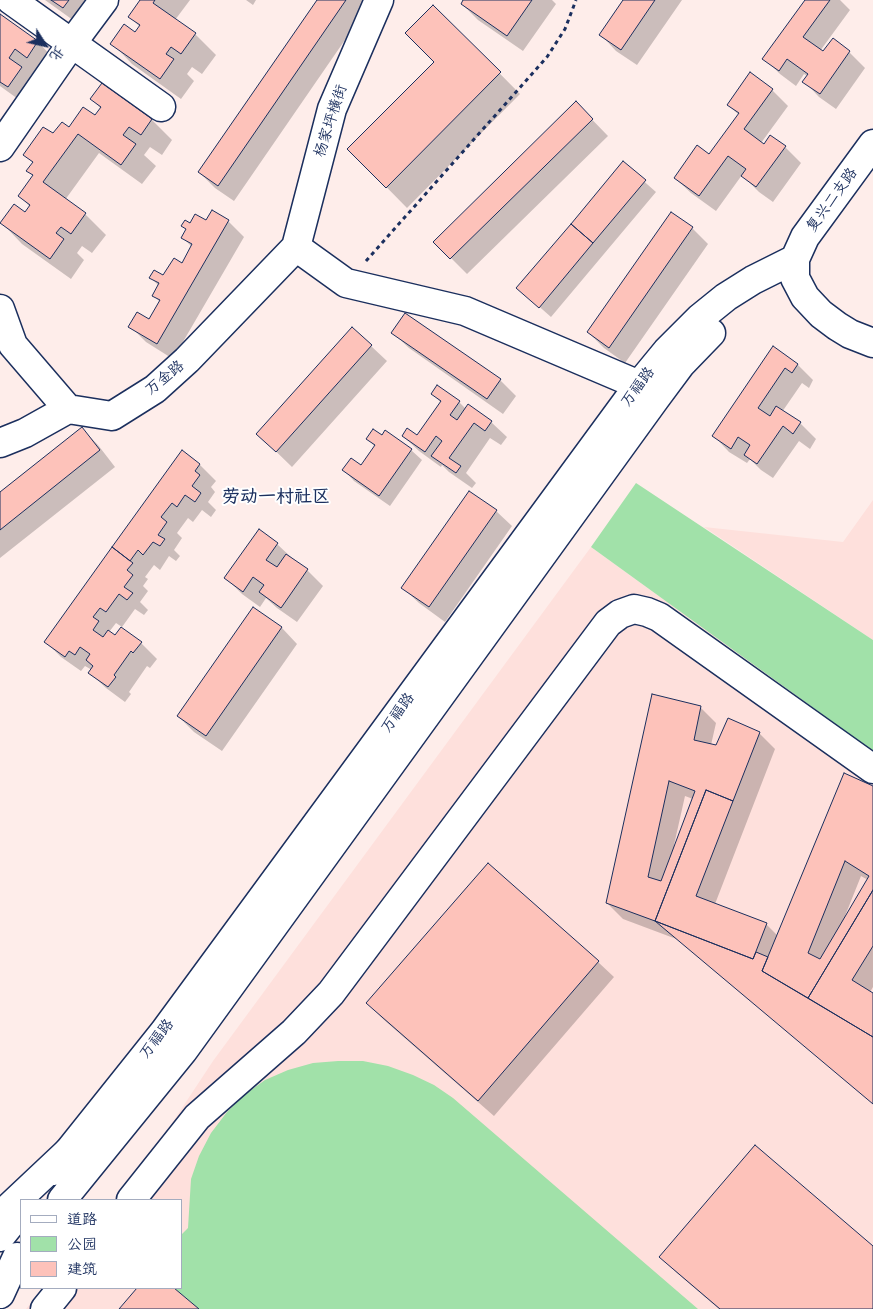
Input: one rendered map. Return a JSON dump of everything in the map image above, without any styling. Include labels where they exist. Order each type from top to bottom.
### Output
[{"type":"street","points":[[12,0],[161,107]]},
{"type":"street","points":[[0,147],[104,0]]},
{"type":"street","name":"杨家坪横街","points":[[296,247],[332,109],[379,0]]},
{"type":"street","name":"复兴二支路","points":[[795,269],[806,237],[873,144]]},
{"type":"street","points":[[296,247],[346,283],[465,311],[639,385]]},
{"type":"street","name":"万金路","points":[[68,409],[112,416],[155,389],[187,360],[296,247]]},
{"type":"street","points":[[795,269],[805,297],[821,314],[850,334],[873,342]]},
{"type":"street","name":"万福路","points":[[31,1199],[164,1032],[639,385],[667,351],[706,312],[726,297],[753,280],[795,269]]},
{"type":"street","name":"万福路","points":[[63,1199],[182,1051],[681,364],[735,312],[759,297],[795,269]]},
{"type":"street","points":[[0,309],[13,345],[68,409],[25,434],[0,443]]},
{"type":"street","points":[[133,1199],[197,1117],[294,1032],[331,992],[608,623],[620,614],[634,609],[659,617],[873,769]]},
{"type":"street","points":[[0,1216],[68,1152]]},
{"type":"street","points":[[0,1294],[20,1215]]},
{"type":"street","points":[[45,1309],[61,1289]]},
{"type":"path","points":[[346,283],[547,57],[565,29],[576,0]]},
{"type":"shaded area","points":[[873,500],[873,640],[704,527],[843,542]]},
{"type":"shaded area","points":[[591,547],[873,751],[873,1309],[26,1309],[42,1289],[182,1289],[182,1199],[115,1199],[153,1152],[213,1061]]},
{"type":"green space","points":[[636,483],[873,640],[873,751],[591,547]]},
{"type":"green space","points":[[363,1061],[388,1066],[434,1085],[453,1098],[698,1309],[199,1309],[175,1289],[182,1289],[182,1234],[188,1228],[191,1179],[199,1156],[211,1133],[227,1112],[244,1095],[265,1080],[288,1070],[313,1063]]},
{"type":"building","points":[[51,0],[69,0],[63,8]]},
{"type":"building","points":[[140,0],[155,0],[153,3],[196,33],[181,54],[171,47],[166,54],[174,59],[160,79],[110,44],[124,24],[135,32],[140,25],[128,17]]},
{"type":"building","points":[[317,0],[346,0],[218,186],[198,172]]},
{"type":"building","points":[[463,0],[532,0],[507,36],[461,4]]},
{"type":"building","points":[[623,0],[655,0],[621,50],[599,35]]},
{"type":"building","points":[[805,0],[830,0],[803,37],[823,51],[833,38],[850,51],[820,94],[802,82],[808,74],[787,59],[779,71],[762,59]]},
{"type":"building","points":[[433,5],[501,72],[386,188],[347,149],[434,62],[405,33]]},
{"type":"building","points":[[0,14],[38,41],[27,58],[15,49],[9,58],[22,67],[8,87],[0,82]]},
{"type":"building","points":[[750,72],[773,89],[744,129],[764,144],[770,135],[786,146],[756,187],[741,176],[746,169],[728,156],[699,196],[674,178],[697,145],[709,154],[739,113],[727,105]]},
{"type":"building","points":[[102,83],[152,119],[141,135],[129,127],[123,135],[136,144],[121,165],[78,134],[43,182],[86,213],[71,234],[61,227],[56,233],[64,239],[50,259],[0,223],[14,204],[25,212],[30,205],[18,196],[33,175],[26,171],[33,162],[23,155],[43,127],[53,133],[62,122],[69,127],[83,107],[95,115],[101,107],[90,99]]},
{"type":"building","points":[[576,101],[593,119],[450,259],[433,242]]},
{"type":"building","points":[[623,161],[646,180],[593,243],[571,224]]},
{"type":"building","points":[[212,210],[229,220],[157,344],[128,327],[137,312],[149,319],[160,300],[152,296],[159,283],[149,278],[154,270],[163,275],[174,258],[182,263],[192,244],[181,238],[186,229],[181,226],[185,220],[190,223],[195,214],[206,220]]},
{"type":"building","points":[[671,212],[693,227],[609,348],[587,332]]},
{"type":"building","points":[[571,224],[593,243],[539,308],[516,288]]},
{"type":"building","points":[[405,313],[501,379],[487,399],[391,333]]},
{"type":"building","points":[[352,327],[372,345],[276,452],[256,434]]},
{"type":"building","points":[[773,346],[798,364],[792,373],[785,368],[758,408],[770,416],[776,406],[801,422],[793,434],[783,426],[757,464],[744,455],[750,445],[738,437],[731,449],[712,436]]},
{"type":"building","points":[[437,385],[460,401],[450,415],[457,420],[468,404],[492,421],[485,431],[474,423],[449,458],[461,466],[456,473],[431,456],[442,441],[436,436],[425,452],[402,436],[407,428],[417,435],[441,401],[431,394]]},
{"type":"building","points":[[82,427],[100,450],[0,530],[0,492]]},
{"type":"building","points":[[373,429],[382,435],[385,430],[412,449],[379,496],[342,470],[351,458],[361,465],[375,445],[366,439]]},
{"type":"building","points":[[182,450],[200,464],[195,471],[200,475],[192,486],[201,493],[195,502],[185,495],[177,507],[172,503],[161,517],[167,522],[158,535],[165,539],[160,546],[153,542],[143,555],[138,550],[130,561],[112,547]]},
{"type":"building","points":[[469,491],[497,510],[429,607],[401,588]]},
{"type":"building","points":[[259,529],[278,543],[266,560],[277,567],[286,554],[308,569],[281,608],[259,592],[264,585],[253,577],[243,592],[224,578]]},
{"type":"building","points":[[112,547],[133,563],[127,570],[133,575],[124,587],[133,593],[127,600],[119,594],[106,612],[100,608],[93,617],[99,621],[93,630],[103,637],[108,630],[115,635],[121,627],[142,642],[133,653],[131,651],[108,687],[88,673],[93,666],[86,660],[90,654],[80,647],[75,655],[69,651],[65,657],[44,642]]},
{"type":"building","points":[[253,607],[282,627],[206,736],[177,716]]},
{"type":"building","points":[[652,694],[701,706],[694,740],[716,745],[728,718],[760,732],[733,801],[706,790],[655,921],[606,903]],"holes":[[[669,781],[695,791],[661,881],[648,877]]]},
{"type":"building","points":[[844,773],[873,786],[873,890],[808,998],[762,971]],"holes":[[[845,861],[869,876],[820,959],[808,953]]]},
{"type":"building","points":[[706,790],[733,801],[696,896],[767,923],[753,959],[655,921]]},
{"type":"building","points":[[488,863],[599,961],[478,1101],[366,1003]]},
{"type":"building","points":[[873,890],[873,946],[852,980],[873,993],[873,1037],[808,998]]},
{"type":"building","points":[[655,921],[753,959],[756,952],[768,957],[762,971],[873,1037],[873,1104]]},
{"type":"building","points":[[755,1145],[873,1246],[873,1309],[720,1309],[659,1257]]},
{"type":"building","points":[[136,1289],[175,1289],[199,1309],[119,1309]]},
{"type":"district","name":"劳动一村社区","points":[[276,497]]}]
